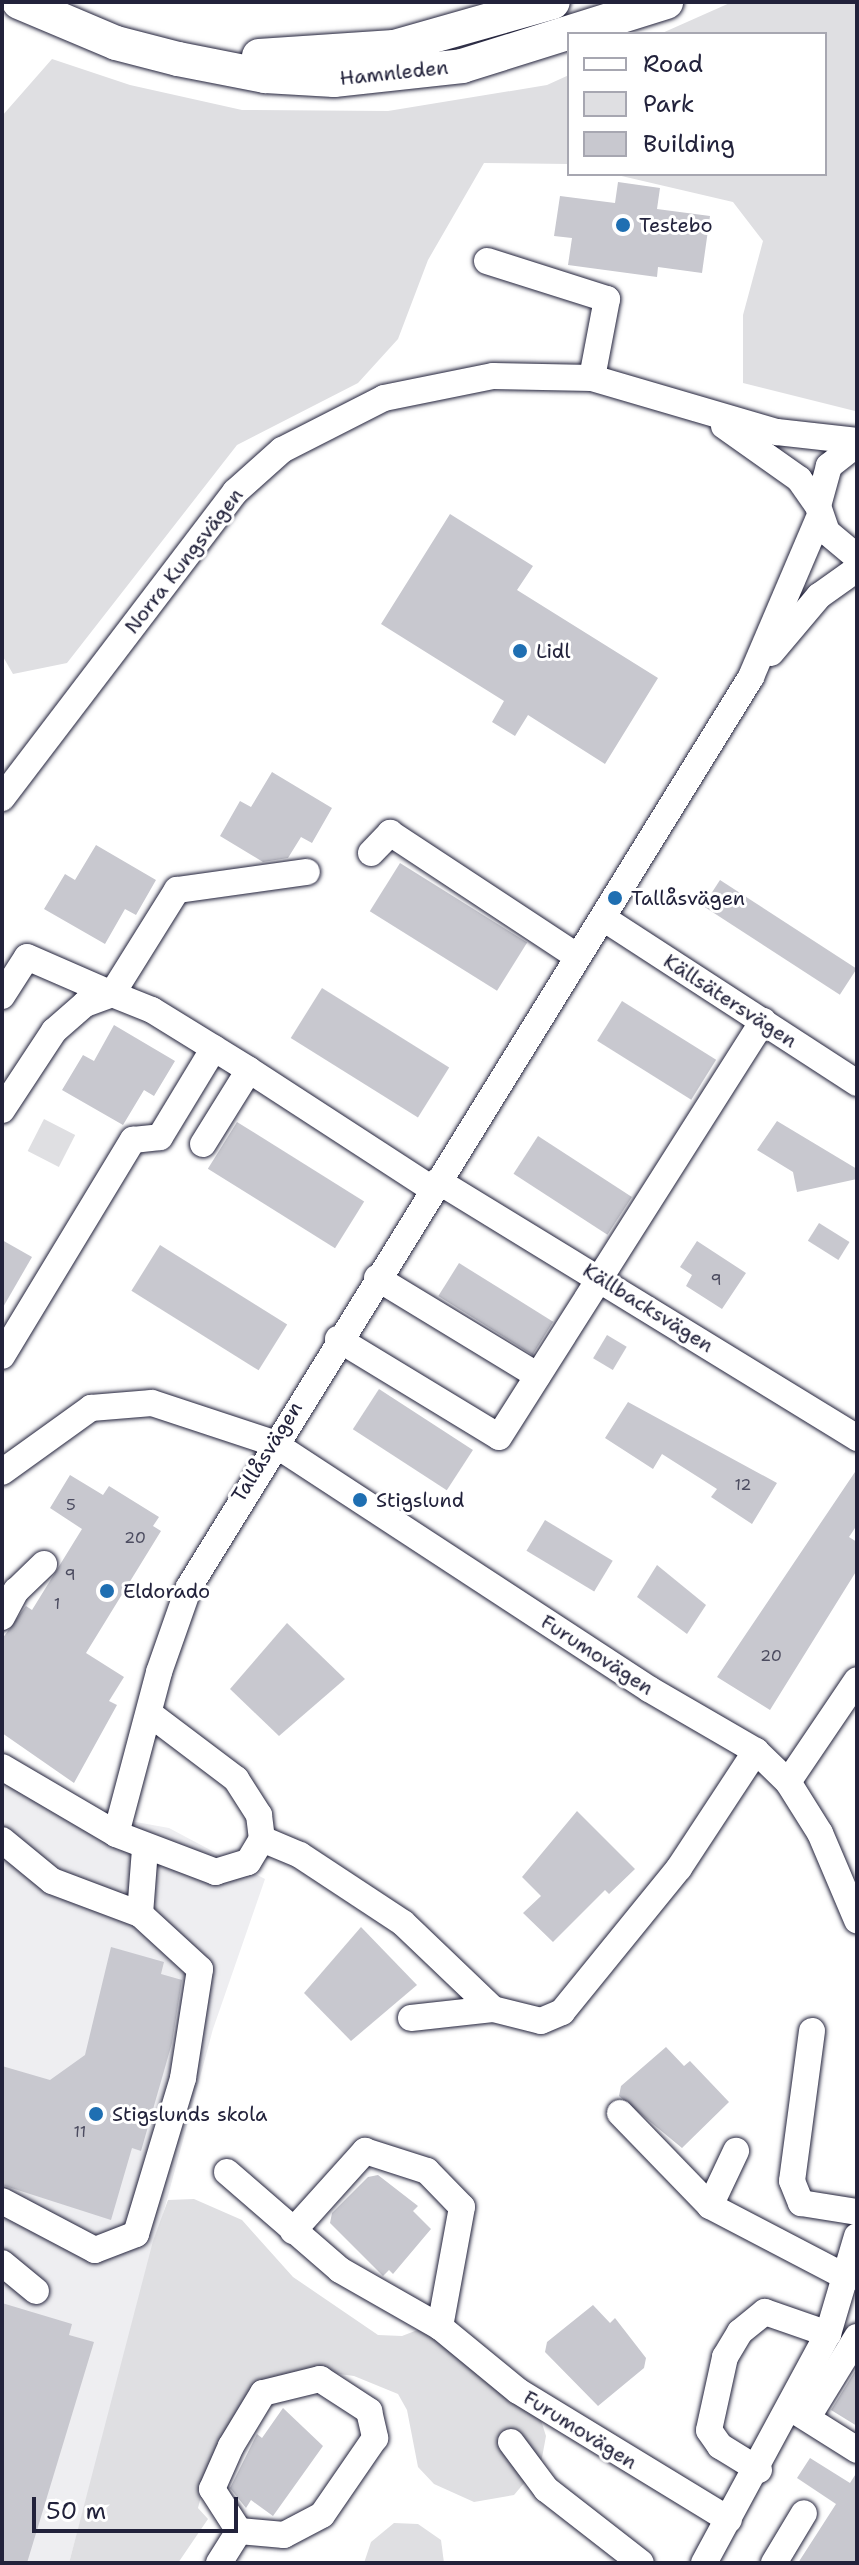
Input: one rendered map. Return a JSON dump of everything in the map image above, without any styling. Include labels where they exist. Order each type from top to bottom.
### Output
[{"type":"main road","name":"Hamnleden","points":[[19,2],[116,43],[265,76],[394,76],[462,66],[567,33]]},
{"type":"main road","name":"Hamnleden","points":[[116,43],[267,56],[335,53],[459,33],[553,2]]},
{"type":"main road","name":"Hamnleden","points":[[570,32],[666,2]]},
{"type":"street","points":[[487,261],[607,299],[592,378]]},
{"type":"street","name":"Norra Kungsvägen","points":[[2,798],[235,492],[282,450],[384,398],[438,384],[535,374],[592,378],[777,432],[857,443]]},
{"type":"street","name":"Norra Kungsvägen","points":[[701,412],[788,471],[819,510]]},
{"type":"street","name":"Tallåsvägen","points":[[751,677],[819,510],[829,466],[857,443]]},
{"type":"street","points":[[819,510],[833,539],[857,557]]},
{"type":"street","name":"Tallåsvägen","points":[[116,1834],[189,1587],[273,1443],[751,677],[819,596],[857,569]]},
{"type":"street","points":[[371,853],[390,833],[578,957]]},
{"type":"street","points":[[2,1110],[54,1031],[85,1004],[112,994],[177,890],[307,872]]},
{"type":"street","name":"Källsätersvägen","points":[[603,918],[857,1083]]},
{"type":"street","name":"Källbacksvägen","points":[[2,996],[27,957],[112,994],[214,1048],[435,1185],[599,1278],[857,1438]]},
{"type":"street","points":[[338,1339],[499,1437],[763,1021]]},
{"type":"street","points":[[2,1356],[133,1140],[160,1137],[214,1048]]},
{"type":"street","points":[[203,1144],[249,1070]]},
{"type":"street","points":[[377,1278],[538,1376]]},
{"type":"street","name":"Furumovägen","points":[[2,1472],[91,1408],[152,1403],[273,1443],[649,1689],[756,1751],[788,1782],[855,1908]]},
{"type":"street","points":[[2,1617],[16,1591],[44,1564]]},
{"type":"street","points":[[788,1782],[857,1680]]},
{"type":"street","points":[[2,1767],[145,1849],[216,1872],[248,1862],[262,1839],[259,1815],[236,1779],[150,1714]]},
{"type":"street","points":[[411,2018],[493,2009],[541,2021],[562,2012],[679,1868],[756,1751]]},
{"type":"street","points":[[262,1839],[300,1855],[403,1923],[493,2009]]},
{"type":"street","points":[[2,1840],[52,1881],[140,1914],[200,1969],[183,2078],[136,2234],[95,2250],[2,2201]]},
{"type":"street","points":[[140,1914],[145,1849]]},
{"type":"street","points":[[812,2031],[792,2181],[801,2203],[857,2212]]},
{"type":"street","points":[[620,2113],[710,2206],[848,2278]]},
{"type":"street","points":[[293,2231],[365,2151],[427,2171],[462,2207],[440,2327]]},
{"type":"street","points":[[710,2206],[736,2151]]},
{"type":"street","name":"Furumovägen","points":[[227,2172],[340,2270],[440,2327],[518,2391],[729,2520]]},
{"type":"street","points":[[800,2413],[848,2278],[857,2236]]},
{"type":"street","points":[[2,2263],[36,2291]]},
{"type":"street","points":[[759,2470],[720,2446],[709,2430],[725,2357],[740,2332],[765,2312],[828,2334]]},
{"type":"street","points":[[704,2563],[759,2470],[857,2337]]},
{"type":"street","points":[[320,2379],[369,2411],[375,2438],[322,2515],[284,2535],[239,2531],[212,2489],[258,2398],[320,2379]]},
{"type":"street","points":[[800,2413],[857,2450]]},
{"type":"street","points":[[511,2442],[546,2489],[641,2563]]},
{"type":"street","points":[[774,2563],[804,2513]]},
{"type":"street","points":[[219,2563],[239,2531]]},
{"type":"shaded area","name":"Stigslunds skola","points":[[2,1782],[70,1810],[169,1828],[265,1879],[213,2029],[69,2563],[2,2563]]},
{"type":"green space","points":[[732,2],[857,2],[855,411],[743,383],[743,315],[763,241],[733,202],[622,176],[827,176],[827,32],[664,32]]},
{"type":"green space","points":[[52,59],[130,85],[242,110],[388,111],[547,85],[567,76],[567,164],[484,163],[428,260],[398,339],[358,383],[237,445],[67,663],[13,674],[2,655],[2,116]]},
{"type":"green space","points":[[44,1119],[75,1135],[59,1167],[28,1151]]},
{"type":"green space","points":[[194,2199],[242,2220],[293,2277],[378,2335],[402,2336],[420,2329],[539,2414],[546,2436],[541,2463],[514,2495],[474,2502],[434,2484],[418,2467],[407,2410],[398,2394],[354,2376],[317,2371],[278,2377],[205,2480],[198,2508],[208,2519],[178,2563],[69,2563],[153,2241],[168,2200]]},
{"type":"green space","points":[[394,2523],[418,2524],[441,2540],[444,2563],[364,2563],[371,2542]]},
{"type":"building","name":"Testebo","points":[[618,182],[660,188],[657,209],[710,216],[702,273],[658,267],[657,277],[568,265],[572,238],[554,236],[560,196],[615,203]]},
{"type":"building","name":"Lidl","points":[[450,514],[533,566],[517,590],[658,678],[605,764],[528,715],[515,736],[492,722],[504,701],[381,624]]},
{"type":"building","points":[[272,772],[332,808],[312,843],[301,837],[288,858],[263,862],[220,836],[240,801],[251,807]]},
{"type":"building","points":[[96,845],[156,880],[136,915],[125,909],[105,944],[44,909],[65,874],[75,880]]},
{"type":"building","points":[[400,863],[527,942],[497,991],[370,911]]},
{"type":"building","points":[[720,880],[857,969],[840,995],[703,906]]},
{"type":"building","points":[[322,988],[449,1067],[418,1118],[291,1038]]},
{"type":"building","points":[[622,1001],[716,1060],[691,1100],[597,1041]]},
{"type":"building","points":[[114,1025],[175,1061],[154,1096],[144,1090],[123,1125],[62,1090],[83,1055],[94,1061]]},
{"type":"building","points":[[777,1121],[857,1169],[857,1179],[797,1192],[793,1172],[757,1150]]},
{"type":"building","points":[[237,1122],[364,1201],[335,1248],[208,1169]]},
{"type":"building","points":[[538,1136],[632,1197],[607,1235],[513,1174]]},
{"type":"building","points":[[819,1223],[850,1242],[838,1260],[808,1241]]},
{"type":"building","points":[[2,1240],[32,1257],[2,1309]]},
{"type":"building","points":[[697,1241],[746,1273],[722,1309],[686,1286],[692,1275],[680,1267]]},
{"type":"building","points":[[160,1245],[287,1324],[259,1370],[131,1291]]},
{"type":"building","points":[[459,1263],[553,1322],[532,1355],[438,1296]]},
{"type":"building","points":[[607,1335],[627,1347],[613,1370],[593,1358]]},
{"type":"building","points":[[379,1389],[473,1450],[447,1490],[353,1429]]},
{"type":"building","points":[[628,1402],[777,1483],[752,1524],[711,1497],[717,1489],[662,1454],[653,1469],[605,1438]]},
{"type":"building","points":[[857,1469],[857,1525],[849,1537],[857,1542],[857,1570],[770,1710],[717,1677]]},
{"type":"building","points":[[70,1475],[103,1495],[109,1486],[159,1517],[153,1526],[161,1531],[86,1653],[124,1677],[109,1701],[117,1705],[74,1783],[2,1733],[2,1639],[26,1606],[32,1610],[82,1529],[50,1508]]},
{"type":"building","points":[[545,1520],[613,1561],[594,1592],[526,1551]]},
{"type":"building","points":[[657,1565],[706,1605],[687,1634],[637,1597]]},
{"type":"building","points":[[287,1623],[345,1679],[279,1736],[230,1689]]},
{"type":"building","points":[[577,1811],[635,1869],[609,1894],[605,1890],[553,1942],[523,1913],[541,1896],[522,1877]]},
{"type":"building","points":[[361,1927],[417,1985],[351,2041],[304,1993]]},
{"type":"building","points":[[111,1947],[164,1962],[161,1974],[182,1980],[172,2043],[141,2151],[132,2148],[111,2220],[2,2185],[2,2066],[50,2080],[85,2055]]},
{"type":"building","points":[[666,2047],[684,2066],[690,2061],[729,2102],[682,2148],[619,2096],[621,2086]]},
{"type":"building","points":[[378,2175],[418,2206],[413,2211],[431,2229],[393,2274],[389,2270],[383,2276],[330,2223],[332,2213],[368,2177]]},
{"type":"building","points":[[2,2303],[72,2324],[69,2335],[94,2342],[27,2563],[2,2563]]},
{"type":"building","points":[[593,2305],[610,2323],[615,2318],[646,2358],[644,2368],[598,2406],[545,2352],[547,2342]]},
{"type":"building","points":[[857,2368],[857,2426],[831,2410]]},
{"type":"building","points":[[283,2408],[323,2446],[273,2516],[251,2500],[246,2508],[230,2488],[257,2434],[262,2438]]},
{"type":"building","points":[[810,2458],[850,2483],[857,2472],[857,2563],[798,2563],[836,2504],[797,2478]]},
{"type":"place","name":"Testebo","points":[[623,225]]},
{"type":"place","name":"Lidl","points":[[520,651]]},
{"type":"place","name":"Tallåsvägen","points":[[615,898]]},
{"type":"place","name":"Stigslund","points":[[360,1500]]},
{"type":"place","name":"Eldorado","points":[[107,1591]]},
{"type":"place","name":"Stigslunds skola","points":[[96,2114]]}]
